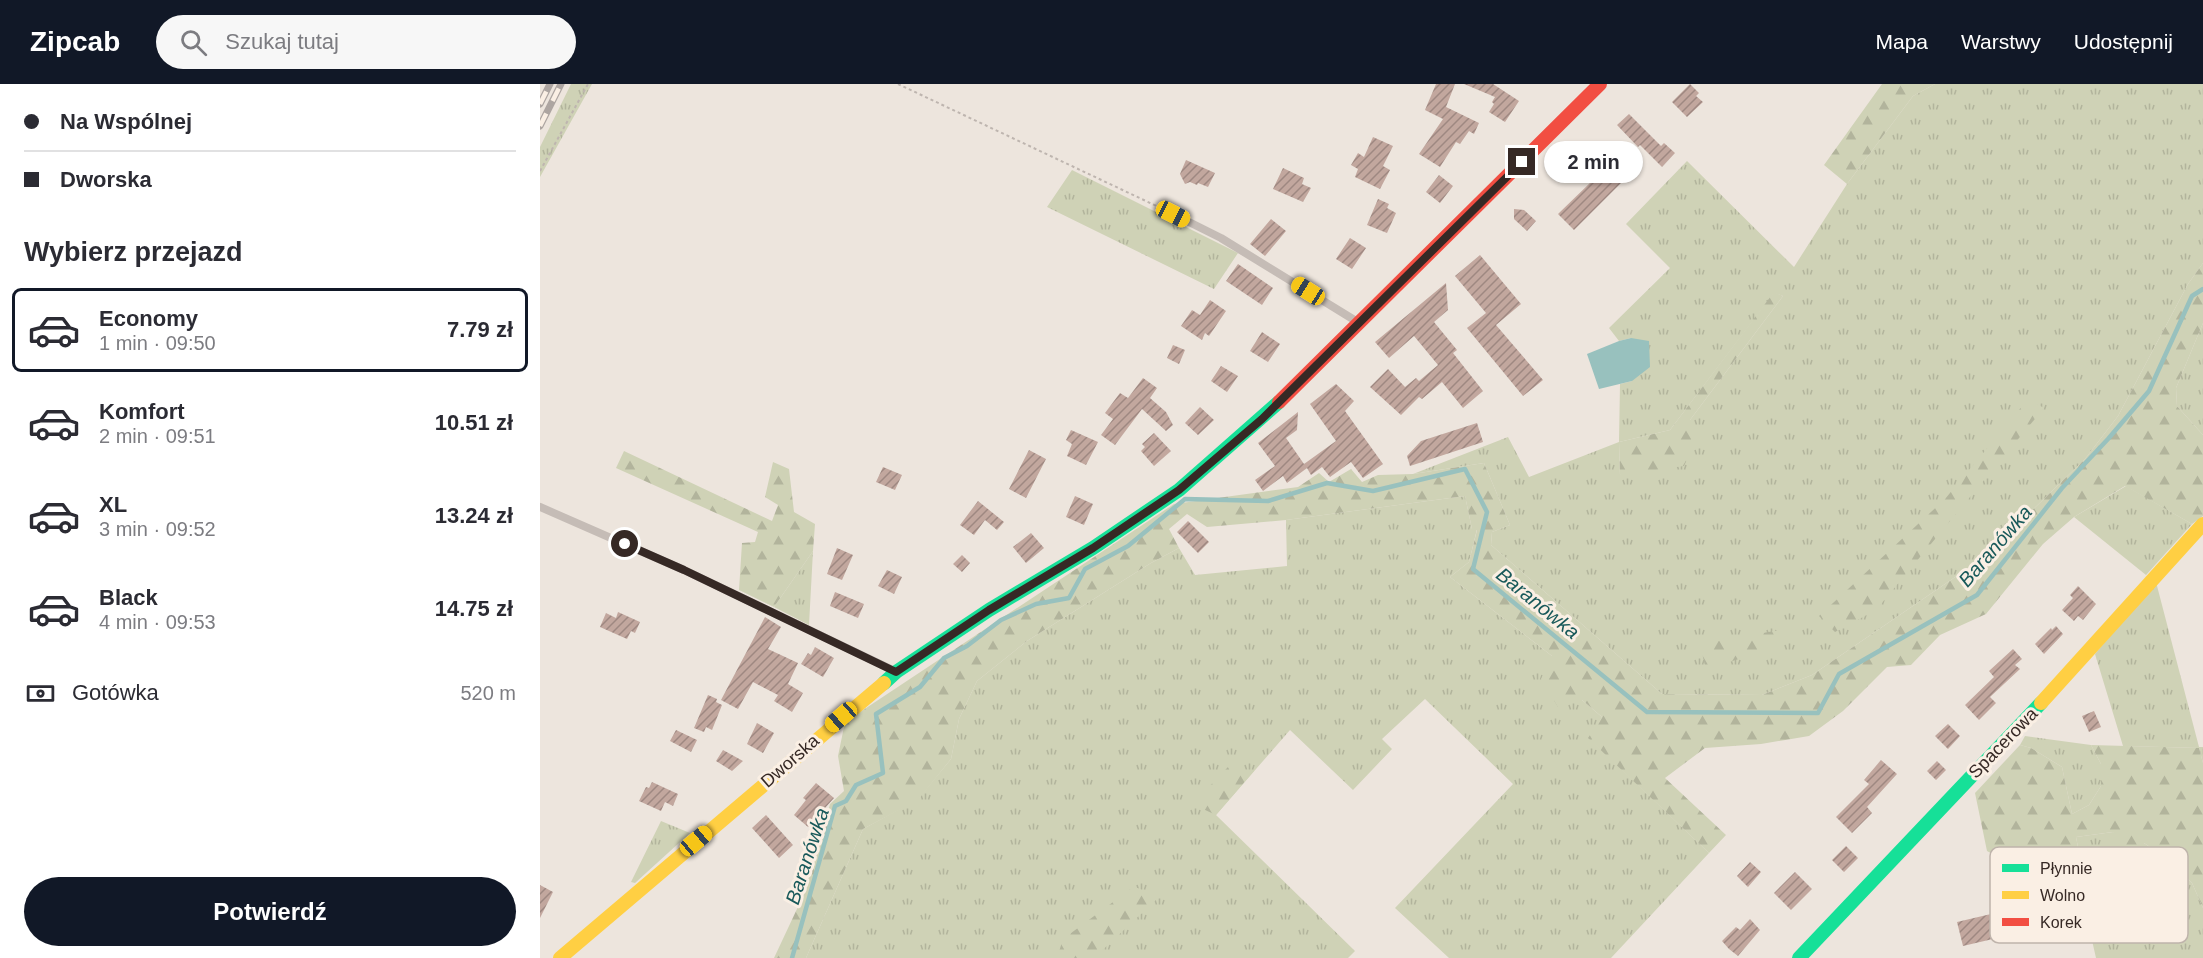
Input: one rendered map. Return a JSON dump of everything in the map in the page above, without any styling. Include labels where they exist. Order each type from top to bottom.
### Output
[{"type":"street","name":"Dworska","points":[[560,958],[896,672],[989,610],[1093,548],[1179,490],[1262,419],[1600,84]]},
{"type":"street","name":"Spacerowa","points":[[1799,958],[2055,688],[2203,524]]},
{"type":"lane","points":[[1173,214],[1221,238],[1360,323]]},
{"type":"lane","points":[[540,507],[684,570],[896,672]]},
{"type":"path","points":[[540,171],[588,84]]},
{"type":"path","points":[[898,84],[1173,214]]},
{"type":"green space","points":[[571,84],[592,84],[540,177],[540,147]]},
{"type":"green space","points":[[1882,84],[1935,84],[1913,96],[1847,184],[1824,165]]},
{"type":"green space","points":[[1935,84],[2203,84],[2203,263],[2188,284],[2118,416],[2085,459],[1983,558],[1812,675],[1762,695],[1662,694],[1491,545],[1492,532],[1510,525],[1484,463],[1413,474],[1508,437],[1529,477],[1619,442],[1620,384],[1632,381],[1631,338],[1619,341],[1609,328],[1670,268],[1626,224],[1687,161],[1794,267],[1847,184],[1913,96]],"holes":[[[1774,293],[1783,296],[1690,420],[1620,475],[1619,442],[1670,430]]]},
{"type":"green space","points":[[1072,170],[1238,253],[1214,289],[1047,207]]},
{"type":"green space","points":[[2203,263],[2203,323],[2176,388],[2177,406],[2203,435],[2203,516],[2192,524],[2125,486],[2074,517],[2043,544],[1986,614],[1940,635],[1911,665],[1887,667],[1843,711],[1809,736],[1761,744],[1705,748],[1665,778],[1726,835],[1709,853],[1588,738],[1602,717],[1582,700],[1558,707],[1541,679],[1552,656],[1450,577],[1469,562],[1477,530],[1472,529],[1465,496],[1286,520],[1207,527],[1187,514],[1169,529],[1179,548],[1151,563],[1027,641],[977,681],[959,719],[951,759],[918,800],[863,829],[806,958],[774,958],[804,894],[830,804],[844,791],[838,756],[845,722],[1174,504],[1298,487],[1319,473],[1329,482],[1351,469],[1362,482],[1378,475],[1413,474],[1484,463],[1510,525],[1492,532],[1491,545],[1662,694],[1762,695],[1812,675],[1983,558],[2085,459],[2118,416],[2188,284]]},
{"type":"green space","points":[[1774,292],[1783,296],[1690,420],[1697,438],[1684,466],[1620,475],[1619,442],[1670,430]]},
{"type":"green space","points":[[2203,323],[2203,435],[2177,406],[2176,388]]},
{"type":"green space","points":[[2028,399],[2044,408],[1876,610],[1835,632],[1819,616],[1945,499]]},
{"type":"green space","points":[[624,451],[772,521],[778,505],[765,497],[773,462],[789,469],[794,512],[815,524],[813,551],[774,607],[739,590],[742,543],[755,542],[758,532],[616,468]]},
{"type":"green space","points":[[2126,486],[2192,524],[2146,575],[2074,517]]},
{"type":"green space","points":[[1465,496],[1472,529],[1477,529],[1469,562],[1450,577],[1552,656],[1582,700],[1602,717],[1590,739],[1709,853],[1611,958],[1449,958],[1395,908],[1513,784],[1425,699],[1382,739],[1392,749],[1353,790],[1290,730],[1216,815],[1355,951],[1348,958],[806,958],[863,829],[918,799],[951,759],[959,719],[977,681],[1027,641],[1151,563],[1179,548],[1195,575],[1287,566],[1286,520]]},
{"type":"green space","points":[[813,551],[809,625],[774,607]]},
{"type":"green space","points":[[2156,582],[2199,747],[2203,747],[2203,763],[2199,748],[2123,746],[2095,654]]},
{"type":"green space","points":[[1780,630],[1780,645],[1706,670],[1700,644]]},
{"type":"green space","points":[[2025,736],[2091,745],[2101,764],[2101,786],[2089,805],[2072,814],[2062,767],[2031,748],[2020,745]]},
{"type":"green space","points":[[2020,745],[2031,748],[2062,767],[2072,814],[2089,805],[2101,786],[2101,764],[2091,745],[2199,748],[2203,763],[2203,908],[2192,883],[2188,879],[2188,847],[2150,847],[2144,843],[2144,847],[2124,847],[2113,832],[2076,837],[2078,847],[1990,847],[1990,853],[1987,851],[1975,793]]},
{"type":"green space","points":[[1228,767],[1254,771],[1216,815],[1203,809],[1202,794]]},
{"type":"green space","points":[[661,821],[690,833],[635,883],[631,882]]},
{"type":"green space","points":[[2113,832],[2150,847],[2078,847],[2076,837]]},
{"type":"green space","points":[[2188,879],[2192,883],[2203,908],[2203,958],[2096,958],[2093,943],[2188,943]]},
{"type":"green space","points":[[1132,888],[1138,888],[1157,899],[1094,958],[1057,958],[1063,939]]},
{"type":"water","points":[[1631,338],[1649,341],[1650,367],[1632,381],[1599,389],[1587,354]]},
{"type":"building","points":[[1436,84],[1455,84],[1446,107],[1479,123],[1474,134],[1469,131],[1460,144],[1456,142],[1440,167],[1419,154],[1443,119],[1425,110]]},
{"type":"building","points":[[1464,84],[1493,84],[1519,101],[1505,122],[1489,112],[1495,97]]},
{"type":"building","points":[[1690,84],[1699,93],[1696,96],[1703,102],[1687,117],[1672,102]]},
{"type":"building","points":[[1629,114],[1661,146],[1664,143],[1675,153],[1662,167],[1617,125]]},
{"type":"building","points":[[1373,137],[1393,146],[1383,166],[1390,170],[1380,189],[1355,177],[1358,169],[1351,165],[1358,153],[1364,157]]},
{"type":"building","points":[[1606,151],[1629,175],[1574,230],[1558,214],[1592,181],[1584,172]]},
{"type":"building","points":[[1186,160],[1215,173],[1208,187],[1198,183],[1197,185],[1190,182],[1185,184],[1180,174]]},
{"type":"building","points":[[1283,168],[1304,178],[1302,184],[1311,188],[1303,202],[1273,189]]},
{"type":"building","points":[[1439,175],[1453,186],[1440,203],[1426,192]]},
{"type":"building","points":[[1378,199],[1389,204],[1387,208],[1396,213],[1387,233],[1367,225]]},
{"type":"building","points":[[1514,209],[1524,210],[1536,221],[1527,231],[1514,219]]},
{"type":"building","points":[[1271,219],[1286,231],[1265,256],[1250,244]]},
{"type":"building","points":[[1350,238],[1366,248],[1352,269],[1336,259]]},
{"type":"building","points":[[1480,255],[1521,304],[1496,325],[1543,380],[1523,396],[1467,328],[1486,313],[1455,276]]},
{"type":"building","points":[[1238,264],[1273,288],[1262,305],[1226,281]]},
{"type":"building","points":[[1446,283],[1448,310],[1434,322],[1457,350],[1453,353],[1483,391],[1463,408],[1442,382],[1422,399],[1419,397],[1401,415],[1370,387],[1388,369],[1405,387],[1416,378],[1419,381],[1438,365],[1414,336],[1389,358],[1375,342]]},
{"type":"building","points":[[1210,300],[1226,311],[1209,336],[1205,333],[1202,340],[1181,326],[1192,310],[1200,315]]},
{"type":"building","points":[[1262,332],[1280,344],[1268,362],[1250,351]]},
{"type":"building","points":[[1173,345],[1185,350],[1179,364],[1167,358]]},
{"type":"building","points":[[1221,366],[1238,376],[1227,392],[1211,381]]},
{"type":"building","points":[[1143,378],[1157,388],[1150,398],[1166,412],[1173,425],[1166,431],[1142,409],[1115,445],[1101,435],[1113,419],[1105,413],[1120,393],[1128,398]]},
{"type":"building","points":[[1336,384],[1354,401],[1345,411],[1383,464],[1363,478],[1351,462],[1330,477],[1322,467],[1311,475],[1307,468],[1287,483],[1283,476],[1263,491],[1255,480],[1275,466],[1258,443],[1298,412],[1297,430],[1286,438],[1304,464],[1336,441],[1310,404]]},
{"type":"building","points":[[1200,407],[1214,420],[1198,435],[1185,423]]},
{"type":"building","points":[[1477,423],[1483,442],[1410,466],[1407,456],[1421,441]]},
{"type":"building","points":[[1071,430],[1098,442],[1086,465],[1067,456],[1072,444],[1066,440]]},
{"type":"building","points":[[1154,433],[1171,451],[1154,466],[1141,451],[1145,447],[1142,444]]},
{"type":"building","points":[[1029,450],[1046,459],[1026,498],[1009,489]]},
{"type":"building","points":[[883,467],[902,475],[895,490],[876,482]]},
{"type":"building","points":[[1075,496],[1093,504],[1084,525],[1066,517]]},
{"type":"building","points":[[978,501],[1004,522],[997,530],[985,520],[974,535],[960,525]]},
{"type":"building","points":[[1188,521],[1209,542],[1198,553],[1177,532]]},
{"type":"building","points":[[1031,533],[1044,548],[1026,563],[1013,547]]},
{"type":"building","points":[[837,548],[853,555],[842,580],[827,574]]},
{"type":"building","points":[[962,555],[970,563],[962,572],[953,564]]},
{"type":"building","points":[[887,570],[902,577],[894,594],[878,586]]},
{"type":"building","points":[[2078,586],[2096,604],[2083,620],[2078,616],[2074,621],[2062,610],[2073,598],[2070,595]]},
{"type":"building","points":[[835,592],[864,604],[858,618],[830,606]]},
{"type":"building","points":[[618,612],[640,622],[635,633],[631,631],[627,639],[600,627],[606,613],[616,618]]},
{"type":"building","points":[[765,617],[781,627],[768,649],[798,663],[788,684],[803,693],[792,712],[774,701],[778,695],[753,682],[738,709],[721,700]]},
{"type":"building","points":[[2056,626],[2063,634],[2044,654],[2035,644]]},
{"type":"building","points":[[815,647],[834,658],[823,677],[801,664],[808,653],[811,655]]},
{"type":"building","points":[[2013,649],[2022,659],[2015,665],[2020,669],[1990,697],[1996,703],[1979,720],[1965,705],[1994,677],[1989,671]]},
{"type":"building","points":[[708,695],[717,699],[716,702],[722,705],[712,730],[706,727],[704,732],[694,728]]},
{"type":"building","points":[[2094,711],[2101,727],[2089,732],[2082,716]]},
{"type":"building","points":[[757,723],[774,733],[763,753],[747,744]]},
{"type":"building","points":[[1948,724],[1960,736],[1948,749],[1935,736]]},
{"type":"building","points":[[676,730],[697,740],[691,752],[670,741]]},
{"type":"building","points":[[723,750],[743,761],[732,771],[716,761]]},
{"type":"building","points":[[1881,760],[1897,774],[1867,807],[1872,813],[1852,833],[1836,817],[1869,784],[1864,780]]},
{"type":"building","points":[[1937,761],[1946,770],[1936,780],[1927,771]]},
{"type":"building","points":[[652,782],[678,794],[673,806],[665,802],[661,811],[639,801],[646,787],[649,788]]},
{"type":"building","points":[[816,783],[834,798],[808,827],[794,815],[806,800],[803,798]]},
{"type":"building","points":[[766,815],[793,845],[779,858],[752,828]]},
{"type":"building","points":[[1846,846],[1858,858],[1844,872],[1832,860]]},
{"type":"building","points":[[1750,862],[1761,872],[1748,887],[1737,876]]},
{"type":"building","points":[[1795,872],[1812,889],[1791,910],[1774,893]]},
{"type":"building","points":[[540,885],[553,892],[540,918]]},
{"type":"building","points":[[1990,914],[1990,940],[1963,946],[1957,922]]},
{"type":"building","points":[[1750,919],[1760,930],[1738,956],[1722,941],[1736,927],[1740,930]]},
{"type":"waterway","name":"Baranówka","points":[[792,958],[835,806],[846,801],[856,785],[883,773],[876,714],[920,687],[944,658],[967,646],[1001,620],[1036,604],[1069,598],[1085,569],[1128,546],[1185,499],[1268,501],[1327,483],[1373,491],[1465,469],[1487,512],[1473,569],[1647,712],[1818,713],[1839,674],[1977,595],[2062,488],[2149,391],[2192,296],[2203,289]]},
{"type":"railway","points":[[540,104],[550,84]]},
{"type":"railway","points":[[540,126],[561,84]]},
{"type":"traffic: fast","points":[[884,683],[896,672],[989,610],[1093,548],[1179,490],[1279,402]]},
{"type":"traffic: fast","points":[[1799,958],[2041,703]]},
{"type":"traffic: slow","points":[[2041,703],[2203,524]]},
{"type":"traffic: slow","points":[[560,958],[884,683]]},
{"type":"traffic: jam","points":[[1279,402],[1600,84]]},
{"type":"route","points":[[625,544],[896,672],[989,610],[1093,548],[1179,490],[1262,419],[1522,162]]}]
